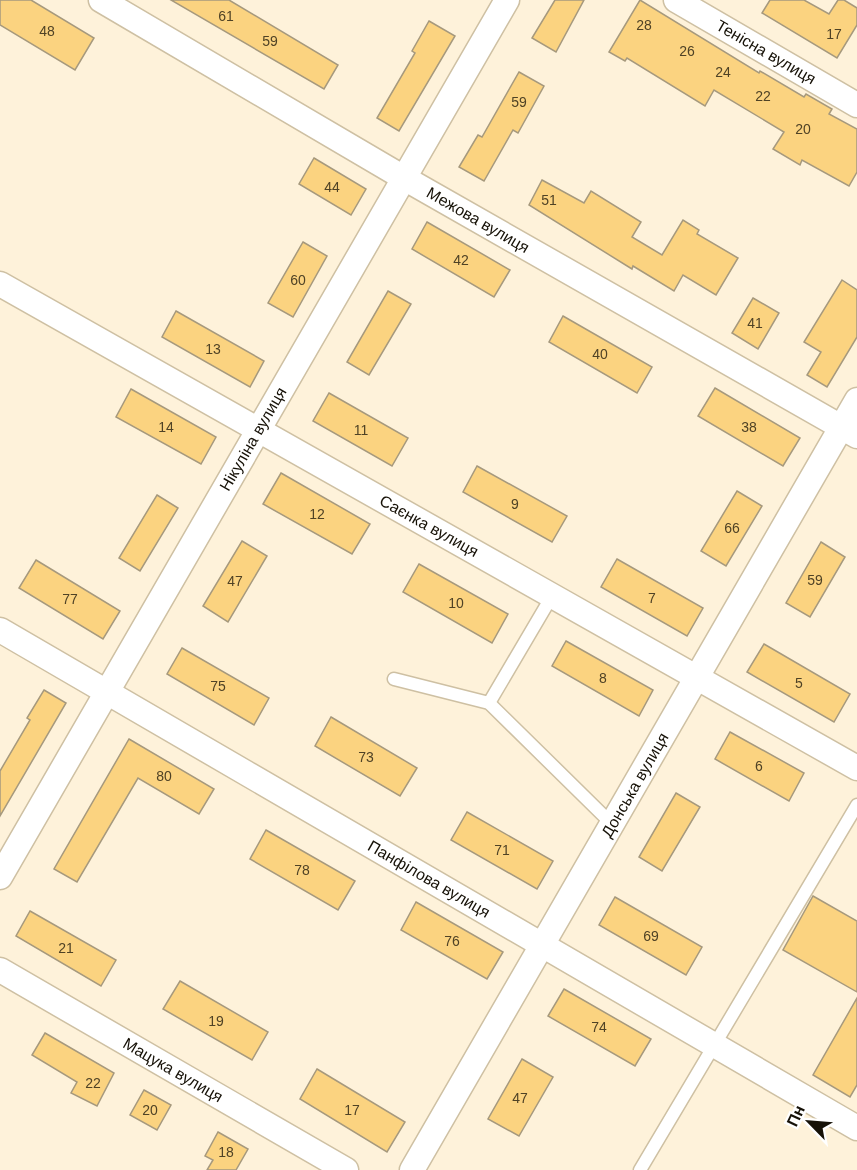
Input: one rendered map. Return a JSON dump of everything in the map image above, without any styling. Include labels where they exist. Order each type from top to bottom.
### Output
[{"type":"street","name":"Межова вулиця","points":[[101,0],[404,178],[849,431]]},
{"type":"street","name":"Нікуліна вулиця","points":[[0,877],[507,0]]},
{"type":"street","name":"Тенісна вулиця","points":[[676,0],[857,105]]},
{"type":"street","name":"Саєнка вулиця","points":[[0,284],[857,768]]},
{"type":"street","name":"Донська вулиця","points":[[412,1170],[696,678],[849,431],[857,400]]},
{"type":"street","name":"Панфілова вулиця","points":[[0,630],[857,1128]]},
{"type":"street","name":"Мацука вулиця","points":[[0,970],[346,1170]]},
{"type":"lane","points":[[489,703],[552,596]]},
{"type":"lane","points":[[394,678],[489,703],[612,825]]},
{"type":"lane","points":[[640,1170],[857,805]]},
{"type":"building","points":[[0,0],[31,0],[94,38],[75,70],[0,25]]},
{"type":"building","points":[[171,0],[229,0],[338,65],[324,89]]},
{"type":"building","points":[[555,0],[584,0],[556,52],[532,38]]},
{"type":"building","points":[[640,0],[759,73],[760,71],[804,97],[806,94],[832,109],[829,114],[857,129],[857,172],[849,186],[802,160],[800,165],[773,149],[784,132],[714,90],[705,106],[627,58],[625,61],[609,52]]},
{"type":"building","points":[[770,0],[804,0],[829,14],[838,0],[844,0],[857,8],[857,25],[837,58],[762,13]]},
{"type":"building","points":[[429,21],[455,36],[399,131],[377,118],[415,53],[412,51]]},
{"type":"building","points":[[519,72],[544,86],[518,133],[513,130],[484,181],[459,167],[478,135],[482,137]]},
{"type":"building","points":[[314,158],[366,189],[351,215],[299,184]]},
{"type":"building","points":[[542,180],[584,203],[591,191],[641,222],[632,237],[662,255],[683,220],[699,230],[697,234],[738,258],[716,295],[683,275],[674,291],[633,266],[632,269],[529,205]]},
{"type":"building","points":[[427,222],[510,270],[494,297],[412,249]]},
{"type":"building","points":[[303,242],[327,256],[293,317],[268,303]]},
{"type":"building","points":[[842,280],[857,290],[857,337],[827,387],[807,375],[821,352],[804,342]]},
{"type":"building","points":[[388,291],[411,304],[369,375],[347,362]]},
{"type":"building","points":[[753,298],[779,313],[758,349],[732,333]]},
{"type":"building","points":[[176,311],[264,361],[250,387],[162,337]]},
{"type":"building","points":[[563,316],[652,367],[637,393],[549,342]]},
{"type":"building","points":[[715,388],[800,438],[783,466],[698,416]]},
{"type":"building","points":[[131,389],[216,437],[201,464],[116,417]]},
{"type":"building","points":[[329,393],[408,438],[392,466],[313,421]]},
{"type":"building","points":[[477,466],[567,516],[552,542],[463,492]]},
{"type":"building","points":[[281,473],[370,524],[352,554],[263,504]]},
{"type":"building","points":[[737,491],[762,506],[726,566],[701,551]]},
{"type":"building","points":[[157,495],[178,508],[140,571],[119,558]]},
{"type":"building","points":[[242,541],[267,556],[228,622],[203,606]]},
{"type":"building","points":[[821,542],[845,557],[810,617],[786,603]]},
{"type":"building","points":[[617,559],[703,608],[687,636],[601,587]]},
{"type":"building","points":[[36,560],[120,611],[103,639],[19,588]]},
{"type":"building","points":[[419,564],[508,614],[492,643],[403,592]]},
{"type":"building","points":[[566,641],[653,690],[639,716],[552,666]]},
{"type":"building","points":[[764,644],[850,694],[834,722],[747,672]]},
{"type":"building","points":[[182,648],[269,698],[254,725],[167,674]]},
{"type":"building","points":[[44,690],[66,703],[0,816],[0,771],[30,720],[27,718]]},
{"type":"building","points":[[331,717],[417,768],[400,796],[315,746]]},
{"type":"building","points":[[730,732],[804,773],[789,801],[715,759]]},
{"type":"building","points":[[129,739],[214,789],[199,814],[138,778],[77,882],[54,869]]},
{"type":"building","points":[[676,793],[700,807],[662,871],[639,857]]},
{"type":"building","points":[[467,812],[553,861],[537,889],[451,840]]},
{"type":"building","points":[[266,830],[355,881],[338,910],[250,859]]},
{"type":"building","points":[[813,896],[857,921],[857,992],[783,950]]},
{"type":"building","points":[[615,897],[702,947],[686,975],[599,925]]},
{"type":"building","points":[[416,902],[503,952],[487,979],[401,930]]},
{"type":"building","points":[[30,911],[116,960],[101,986],[16,936]]},
{"type":"building","points":[[180,981],[268,1032],[252,1060],[163,1009]]},
{"type":"building","points":[[564,989],[651,1039],[635,1066],[548,1016]]},
{"type":"building","points":[[857,998],[857,1085],[850,1097],[813,1075]]},
{"type":"building","points":[[45,1033],[114,1073],[97,1106],[71,1093],[77,1082],[32,1055]]},
{"type":"building","points":[[522,1059],[553,1077],[519,1136],[488,1119]]},
{"type":"building","points":[[317,1069],[405,1122],[387,1152],[300,1099]]},
{"type":"building","points":[[144,1090],[171,1105],[157,1130],[130,1115]]},
{"type":"building","points":[[218,1132],[248,1149],[236,1170],[207,1170],[213,1160],[205,1156]]}]
